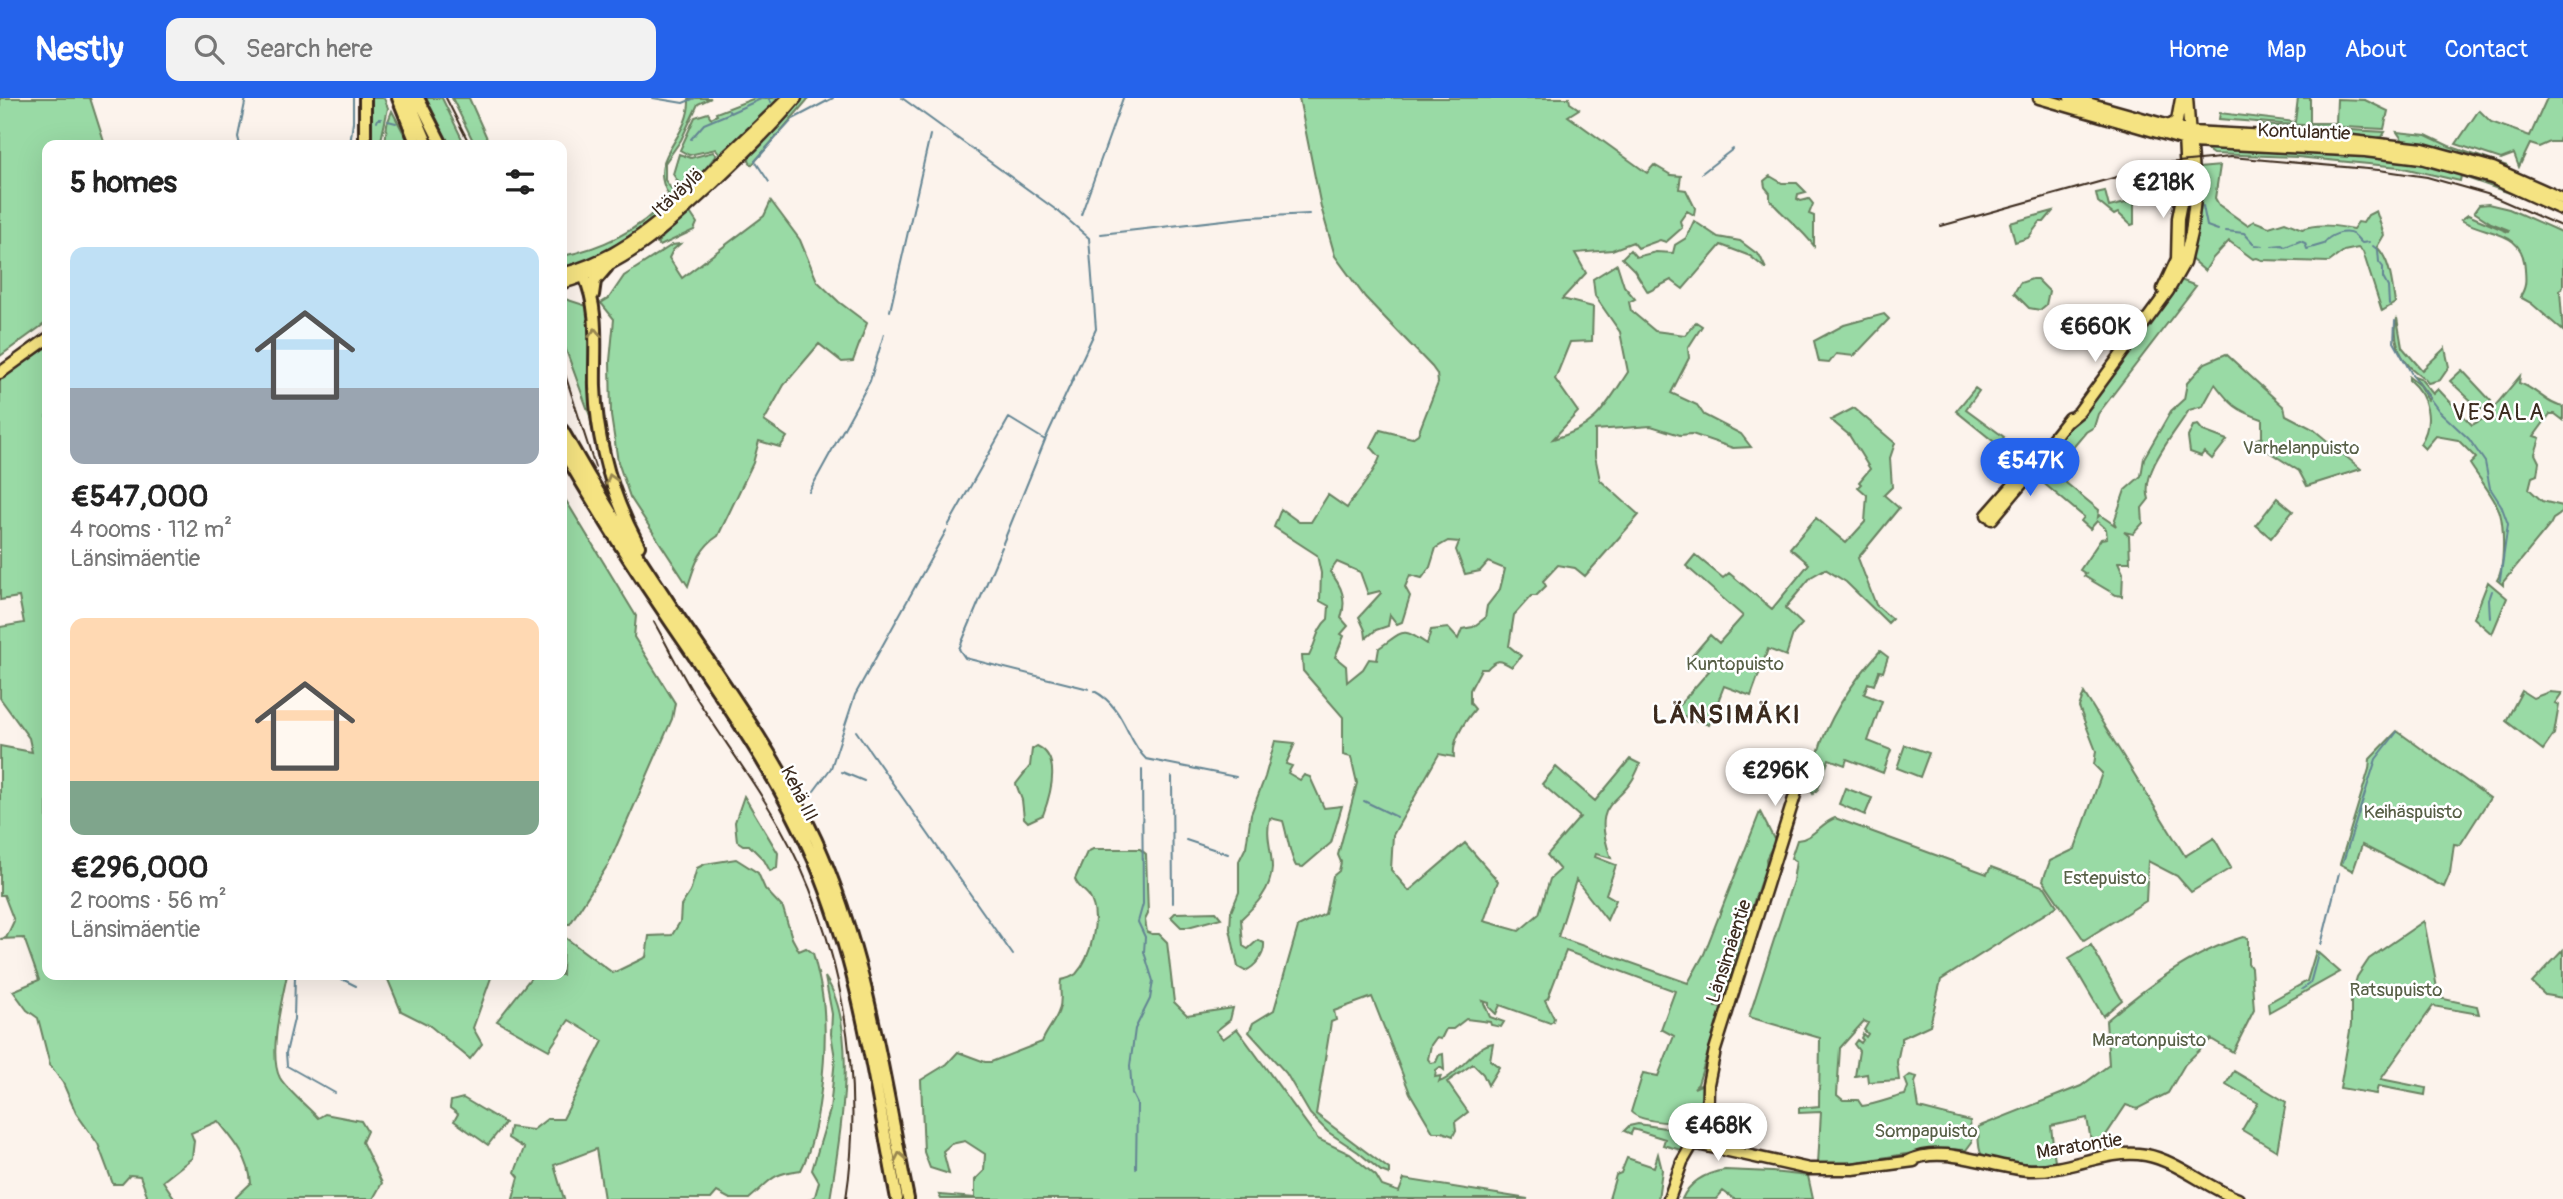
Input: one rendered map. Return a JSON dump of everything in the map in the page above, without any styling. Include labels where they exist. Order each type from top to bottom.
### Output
[{"type":"highway","points":[[365,140],[366,98]]},
{"type":"highway","points":[[398,98],[415,140]]},
{"type":"highway","points":[[408,98],[426,140]]},
{"type":"highway","points":[[418,98],[439,140]]},
{"type":"highway","points":[[607,267],[595,281],[593,301],[596,403],[604,458],[622,511],[667,593],[671,606]]},
{"type":"highway","points":[[579,273],[593,301]]},
{"type":"highway","points":[[567,438],[621,530],[671,606]]},
{"type":"highway","name":"Kehä III","points":[[567,457],[637,572],[761,756],[813,859],[840,930],[863,1012],[897,1199]]},
{"type":"highway","name":"Kehä III","points":[[671,606],[770,754],[804,816],[826,865],[848,924],[868,993],[908,1199]]},
{"type":"main road","name":"Itäväylä","points":[[567,280],[630,245],[662,221],[788,98]]},
{"type":"main road","name":"Itäväylä","points":[[567,274],[607,267],[633,252],[667,226],[741,157],[796,98]]},
{"type":"main road","name":"Kontulantie","points":[[2039,98],[2188,136],[2421,158],[2492,178],[2563,210]]},
{"type":"main road","name":"Kontulantie","points":[[2070,98],[2168,127],[2188,136],[2343,140],[2423,149],[2493,168],[2563,199]]},
{"type":"main road","points":[[1989,517],[2031,472],[2039,456],[2148,317],[2177,259],[2178,218],[2186,177],[2188,136],[2183,98]]},
{"type":"main road","points":[[2168,127],[2177,121],[2183,98]]},
{"type":"main road","points":[[0,373],[42,343]]},
{"type":"main road","name":"Länsimäentie","points":[[1707,1130],[1709,1084],[1715,1050],[1787,829],[1792,822],[1799,793]]},
{"type":"main road","name":"Länsimäentie","points":[[1693,1141],[1686,1126],[1696,1120],[1709,1084]]},
{"type":"main road","name":"Maratontie","points":[[1696,1120],[1741,1153]]},
{"type":"main road","points":[[1670,1199],[1682,1162],[1693,1141],[1707,1130]]},
{"type":"main road","name":"Maratontie","points":[[1693,1141],[1779,1164],[1809,1169],[1845,1170],[1914,1158],[1956,1157],[1989,1167],[2045,1170],[2106,1155],[2147,1155],[2164,1160],[2204,1184],[2238,1199]]},
{"type":"green space","points":[[0,98],[90,98],[103,140],[42,140],[42,326],[0,356]]},
{"type":"green space","points":[[369,98],[384,98],[388,108],[381,140],[367,140]]},
{"type":"green space","points":[[424,98],[442,98],[463,140],[445,140]]},
{"type":"green space","points":[[452,98],[469,98],[488,140],[473,140]]},
{"type":"green space","points":[[689,98],[711,98],[698,104],[681,140],[665,163],[665,180],[679,200],[625,241],[595,257],[567,267],[567,255],[590,249],[618,237],[656,211],[666,200],[668,194],[662,169],[688,112]]},
{"type":"green space","points":[[755,98],[785,98],[717,160],[719,153],[716,149],[689,155],[680,150],[695,117],[708,113],[711,118],[717,115],[716,113]]},
{"type":"green space","points":[[801,98],[809,98],[752,165],[749,161],[750,154]]},
{"type":"green space","points":[[1299,98],[1569,98],[1570,103],[1579,109],[1568,116],[1647,173],[1654,165],[1671,175],[1681,176],[1679,189],[1686,190],[1695,208],[1694,215],[1687,211],[1680,221],[1682,228],[1666,242],[1660,240],[1638,248],[1633,242],[1612,250],[1575,253],[1586,273],[1562,299],[1593,307],[1592,341],[1570,342],[1555,379],[1578,412],[1553,439],[1580,429],[1598,415],[1628,372],[1620,332],[1595,296],[1593,279],[1617,264],[1624,286],[1635,299],[1629,302],[1631,311],[1655,331],[1685,335],[1696,322],[1702,326],[1688,348],[1689,358],[1671,393],[1697,405],[1704,415],[1741,434],[1751,447],[1733,448],[1692,434],[1680,435],[1651,426],[1595,430],[1595,456],[1600,480],[1639,515],[1585,576],[1575,568],[1558,565],[1543,581],[1546,586],[1536,596],[1531,596],[1514,615],[1509,646],[1521,656],[1512,667],[1498,661],[1487,669],[1481,669],[1470,690],[1470,703],[1475,709],[1457,738],[1454,757],[1439,754],[1393,835],[1391,870],[1409,891],[1465,843],[1498,881],[1484,921],[1519,931],[1539,914],[1550,879],[1560,870],[1547,855],[1580,817],[1542,784],[1556,767],[1595,801],[1630,759],[1640,764],[1633,779],[1606,812],[1605,837],[1611,858],[1596,854],[1595,857],[1616,865],[1606,894],[1616,900],[1607,920],[1576,880],[1558,937],[1688,983],[1704,954],[1760,812],[1775,841],[1766,859],[1767,871],[1761,880],[1734,961],[1726,997],[1719,994],[1715,1007],[1722,1008],[1698,1084],[1694,1088],[1705,1083],[1700,1105],[1695,1116],[1690,1119],[1662,1122],[1631,1112],[1643,1073],[1658,1076],[1674,1036],[1661,1029],[1675,991],[1566,951],[1545,1000],[1553,1021],[1550,1023],[1500,1005],[1496,1014],[1489,1007],[1489,1003],[1483,1001],[1490,1017],[1504,1022],[1501,1027],[1491,1025],[1490,1022],[1466,1019],[1453,1029],[1446,1029],[1441,1039],[1436,1038],[1431,1045],[1428,1059],[1431,1063],[1436,1062],[1439,1055],[1443,1054],[1444,1070],[1440,1067],[1436,1070],[1435,1077],[1441,1076],[1439,1082],[1453,1074],[1480,1049],[1493,1043],[1490,1060],[1499,1067],[1488,1085],[1483,1074],[1473,1064],[1447,1082],[1468,1112],[1455,1122],[1456,1130],[1453,1136],[1433,1132],[1410,1093],[1372,997],[1334,1011],[1336,1020],[1331,1022],[1316,1114],[1389,1169],[1389,1174],[1328,1132],[1310,1114],[1286,1073],[1249,1032],[1253,1023],[1274,1010],[1298,927],[1325,914],[1333,876],[1339,871],[1341,862],[1338,855],[1357,783],[1351,757],[1343,755],[1343,717],[1303,671],[1302,656],[1309,656],[1319,631],[1328,619],[1329,606],[1320,601],[1321,573],[1317,555],[1274,527],[1281,509],[1299,522],[1311,522],[1328,495],[1347,508],[1380,457],[1371,447],[1380,430],[1412,438],[1418,434],[1438,383],[1437,374],[1432,367],[1365,297],[1335,256],[1321,207]],"holes":[[[1448,541],[1459,542],[1456,550],[1465,574],[1480,571],[1488,562],[1505,569],[1500,589],[1487,606],[1485,618],[1473,627],[1462,629],[1458,639],[1448,628],[1431,630],[1427,644],[1407,633],[1398,635],[1379,648],[1377,660],[1369,659],[1363,669],[1347,682],[1346,666],[1335,657],[1344,636],[1341,634],[1348,626],[1341,618],[1344,605],[1342,593],[1330,572],[1337,562],[1360,572],[1368,594],[1381,593],[1359,617],[1366,638],[1376,630],[1388,626],[1390,615],[1397,624],[1402,622],[1410,596],[1405,587],[1410,575],[1422,578],[1430,567],[1436,548]]]},
{"type":"green space","points":[[2298,98],[2310,98],[2310,123],[2336,123],[2337,99],[2365,100],[2388,111],[2384,129],[2219,119],[2220,113],[2295,122]]},
{"type":"green space","points":[[2547,98],[2563,98],[2559,142],[2550,142],[2539,147],[2530,144],[2519,167],[2514,154],[2501,159],[2456,144],[2479,110],[2491,122],[2530,136]]},
{"type":"green space","points":[[392,111],[407,140],[385,140]]},
{"type":"green space","points":[[2260,125],[2385,132],[2382,137],[2373,139],[2272,132],[2259,129]]},
{"type":"green space","points":[[2397,132],[2426,135],[2507,168],[2404,142]]},
{"type":"green space","points":[[2204,148],[2391,156],[2436,164],[2481,177],[2527,199],[2461,176],[2460,181],[2399,167],[2297,157],[2213,154]]},
{"type":"green space","points":[[713,152],[716,155],[686,194],[673,174],[679,154],[691,158]]},
{"type":"green space","points":[[2220,166],[2215,198],[2219,205],[2247,225],[2254,221],[2269,227],[2285,222],[2302,229],[2334,226],[2353,229],[2358,222],[2363,223],[2368,215],[2376,211],[2384,235],[2377,247],[2388,266],[2395,303],[2382,311],[2363,252],[2358,248],[2344,251],[2329,262],[2262,260],[2253,259],[2229,241],[2205,271],[2191,259],[2201,202],[2199,168]]},
{"type":"green space","points":[[1770,176],[1782,183],[1797,183],[1806,192],[1798,194],[1797,199],[1809,199],[1813,204],[1809,214],[1814,216],[1814,246],[1770,200],[1770,193],[1764,181]]},
{"type":"green space","points":[[2105,191],[2109,207],[2134,201],[2134,224],[2131,225],[2118,213],[2114,215],[2098,202],[2096,193]]},
{"type":"green space","points":[[771,201],[800,240],[817,281],[867,323],[853,361],[842,362],[819,344],[784,385],[764,421],[787,437],[780,447],[759,441],[753,463],[718,536],[702,552],[688,586],[630,497],[618,462],[611,416],[610,361],[614,319],[601,303],[609,298],[624,276],[672,245],[680,244],[669,258],[682,278],[764,216]]},
{"type":"green space","points":[[2488,204],[2509,209],[2563,233],[2563,286],[2560,291],[2563,331],[2531,303],[2520,297],[2525,278],[2523,257],[2518,247],[2503,236],[2461,220],[2468,215],[2508,232],[2509,230],[2474,212],[2479,205]]},
{"type":"green space","points":[[689,211],[697,223],[694,230],[660,246],[657,243]]},
{"type":"green space","points":[[2053,211],[2028,238],[2015,242],[2010,223]]},
{"type":"green space","points":[[1694,221],[1718,237],[1740,241],[1760,256],[1766,269],[1750,256],[1721,245],[1683,289],[1671,280],[1648,292],[1634,270],[1622,258],[1630,250],[1636,257],[1656,252],[1673,253],[1675,245],[1686,238]]},
{"type":"green space","points":[[2037,279],[2049,291],[2046,305],[2040,310],[2029,308],[2014,293],[2020,283]]},
{"type":"green space","name":"Varhelanpuisto","points":[[2178,279],[2196,286],[2098,414],[2094,427],[2086,432],[2060,463],[2066,483],[2099,510],[2098,517],[2100,515],[2116,526],[2114,522],[2125,490],[2141,476],[2144,458],[2171,411],[2184,399],[2187,383],[2205,363],[2226,354],[2284,407],[2286,415],[2313,429],[2361,469],[2307,486],[2299,471],[2252,441],[2262,437],[2262,419],[2235,406],[2215,384],[2203,406],[2189,410],[2154,465],[2149,477],[2149,499],[2142,508],[2143,523],[2133,534],[2124,532],[2129,536],[2130,562],[2118,562],[2123,573],[2122,596],[2116,595],[2084,576],[2086,574],[2080,570],[2101,539],[2107,538],[2106,529],[2097,521],[2090,529],[2081,521],[2084,517],[2041,481],[2033,488],[2028,483],[2047,452]]},
{"type":"green space","points":[[567,300],[587,306],[590,310],[598,440],[592,430],[590,416],[567,353]]},
{"type":"green space","points":[[1884,314],[1889,319],[1854,356],[1836,354],[1829,363],[1819,362],[1814,341],[1844,325]]},
{"type":"green space","points":[[2397,318],[2402,347],[2422,370],[2445,348],[2449,367],[2440,380],[2428,383],[2405,361],[2398,347]]},
{"type":"green space","points":[[42,351],[42,980],[286,980],[279,1012],[275,1056],[280,1078],[318,1118],[325,1114],[361,1121],[367,1131],[362,1142],[382,1183],[373,1199],[234,1199],[251,1183],[250,1174],[240,1150],[218,1121],[191,1133],[194,1141],[192,1158],[163,1181],[175,1199],[145,1199],[147,1195],[140,1176],[130,1175],[122,1184],[113,1184],[98,1144],[76,1113],[63,1083],[50,1065],[38,1018],[27,1010],[13,991],[39,980],[24,938],[0,939],[6,938],[14,921],[4,895],[0,895],[0,746],[32,752],[29,738],[0,698],[0,627],[24,623],[19,597],[0,600],[0,380]]},
{"type":"green space","points":[[2462,370],[2491,401],[2481,410],[2450,381]]},
{"type":"green space","points":[[2414,376],[2420,378],[2433,394],[2438,389],[2472,425],[2485,418],[2520,376],[2519,383],[2531,388],[2551,403],[2563,407],[2563,420],[2550,414],[2534,436],[2540,438],[2535,454],[2539,462],[2537,475],[2532,477],[2529,489],[2542,501],[2563,506],[2562,511],[2503,585],[2497,580],[2503,548],[2498,507],[2470,464],[2476,458],[2458,440],[2436,436],[2425,449],[2420,444],[2427,428],[2427,410],[2421,394],[2409,377],[2419,385],[2428,400],[2430,398]]},
{"type":"green space","points":[[1975,388],[1979,391],[1966,409],[2004,437],[1998,445],[1956,411]]},
{"type":"green space","name":"Kuntopuisto","points":[[1854,408],[1895,443],[1890,458],[1892,487],[1884,495],[1899,508],[1858,558],[1876,605],[1892,619],[1888,623],[1846,582],[1825,569],[1811,577],[1785,608],[1802,624],[1793,634],[1786,656],[1768,649],[1751,696],[1724,686],[1709,725],[1678,714],[1674,711],[1709,671],[1692,656],[1710,635],[1719,643],[1743,616],[1686,566],[1695,555],[1723,578],[1729,573],[1772,609],[1809,564],[1790,548],[1816,518],[1846,543],[1865,522],[1867,495],[1858,487],[1870,469],[1849,435],[1831,420]]},
{"type":"green space","points":[[2198,425],[2203,431],[2227,440],[2212,459],[2204,452],[2201,456],[2190,452],[2188,437],[2193,426]]},
{"type":"green space","points":[[2277,498],[2293,511],[2271,538],[2256,525]]},
{"type":"green space","points":[[567,502],[636,616],[634,637],[675,703],[672,719],[609,863],[570,924],[567,924]]},
{"type":"green space","points":[[2488,582],[2507,598],[2492,634],[2474,618]]},
{"type":"green space","points":[[1880,651],[1888,657],[1883,672],[1879,671],[1874,685],[1868,683],[1864,694],[1882,701],[1868,741],[1891,750],[1883,773],[1847,759],[1845,765],[1829,759],[1818,789],[1813,794],[1810,789],[1814,768],[1828,728],[1852,687]]},
{"type":"green space","points":[[2522,691],[2533,698],[2549,692],[2562,693],[2555,703],[2559,705],[2554,734],[2543,750],[2506,721]]},
{"type":"green space","name":"Estepuisto","points":[[2084,693],[2185,856],[2214,838],[2231,868],[2191,892],[2177,876],[2148,861],[2146,901],[2084,940],[2043,880],[2050,861],[2075,849],[2102,773],[2094,765],[2096,751],[2079,707]]},
{"type":"green space","name":"Keihäspuisto","points":[[2397,731],[2490,798],[2460,845],[2454,844],[2450,873],[2444,887],[2362,845],[2353,871],[2340,864],[2370,759]]},
{"type":"green space","points":[[1275,741],[1295,743],[1286,764],[1292,766],[1288,773],[1300,780],[1304,775],[1310,777],[1324,808],[1342,806],[1331,843],[1303,867],[1296,866],[1294,862],[1283,821],[1270,818],[1268,831],[1272,868],[1269,883],[1262,897],[1241,919],[1243,946],[1248,949],[1258,940],[1264,943],[1264,947],[1259,960],[1245,971],[1238,967],[1230,929],[1231,912],[1239,892],[1239,861],[1246,847],[1251,814]]},
{"type":"green space","points":[[1905,745],[1929,753],[1920,777],[1897,768]]},
{"type":"green space","points":[[1037,746],[1045,751],[1049,759],[1052,778],[1043,815],[1028,822],[1024,818],[1022,800],[1016,784],[1030,766],[1032,749]]},
{"type":"green space","points":[[1845,788],[1872,798],[1865,815],[1839,804]]},
{"type":"green space","points":[[744,796],[778,853],[777,868],[770,871],[764,860],[749,845],[737,841],[735,822]]},
{"type":"green space","name":"Sompapuisto","points":[[1835,818],[1987,874],[1991,867],[2045,887],[2057,906],[1941,980],[1930,1025],[1902,1038],[1897,1062],[1899,1080],[1868,1082],[1867,1074],[1855,1076],[1859,1051],[1854,1044],[1857,1040],[1861,1043],[1863,1034],[1866,1037],[1868,1034],[1864,1030],[1868,1023],[1864,1021],[1840,1048],[1837,1095],[1843,1100],[1858,1100],[1862,1106],[1905,1095],[1908,1087],[1905,1079],[1910,1075],[1917,1077],[1915,1083],[1919,1108],[1970,1121],[1972,1142],[1966,1150],[1929,1151],[1855,1162],[1818,1164],[1821,1112],[1799,1113],[1799,1108],[1819,1106],[1820,1038],[1749,1017],[1793,881],[1796,861],[1791,858],[1797,840],[1808,837]]},
{"type":"green space","points":[[1093,849],[1140,849],[1146,854],[1147,932],[1159,934],[1167,942],[1174,1002],[1187,1015],[1233,1008],[1230,1020],[1216,1031],[1223,1039],[1237,1029],[1318,1139],[1350,1154],[1376,1176],[1382,1186],[1399,1192],[1404,1179],[1528,1199],[941,1199],[939,1195],[975,1198],[975,1180],[984,1171],[985,1154],[965,1141],[951,1144],[943,1151],[949,1174],[930,1168],[924,1152],[921,1080],[947,1064],[958,1052],[991,1062],[1042,1042],[1059,1010],[1061,980],[1076,974],[1090,948],[1095,925],[1093,904],[1075,879],[1087,852]]},
{"type":"green space","points":[[736,859],[758,873],[765,889],[783,908],[799,951],[806,948],[813,953],[823,1004],[823,1070],[813,1135],[801,1170],[776,1176],[749,1199],[730,1199],[717,1192],[711,1199],[604,1199],[596,1149],[554,1165],[564,1199],[513,1199],[519,1177],[515,1172],[524,1148],[508,1138],[510,1127],[533,1130],[547,1119],[563,1119],[603,1041],[569,1020],[549,1050],[497,1021],[529,980],[567,980],[567,939],[613,973],[646,957],[649,936],[672,935],[680,922],[681,906],[690,892],[697,868]]},
{"type":"green space","points":[[1216,912],[1221,918],[1188,927],[1181,927],[1171,917],[1175,913]]},
{"type":"green space","name":"Ratsupuisto","points":[[2424,921],[2439,998],[2477,1006],[2479,1014],[2433,1006],[2381,1079],[2426,1088],[2425,1095],[2378,1086],[2376,1094],[2340,1088],[2351,1025],[2351,999],[2357,977],[2369,959]]},
{"type":"green space","name":"Maratonpuisto","points":[[2243,937],[2248,938],[2254,1010],[2233,1052],[2211,1039],[2185,1064],[2168,1093],[2137,1109],[2126,1105],[2104,1138],[2091,1141],[2087,1118],[2051,1126],[2055,1162],[2006,1162],[1982,1155],[1978,1127],[2081,1086],[2109,1065],[2106,1021],[2188,961]]},
{"type":"green space","points":[[2091,945],[2122,1000],[2103,1016],[2069,958]]},
{"type":"green space","points":[[2563,950],[2563,998],[2545,995],[2532,983]]},
{"type":"green space","points":[[2316,951],[2340,972],[2269,1012],[2268,1003],[2307,981]]},
{"type":"green space","points":[[825,977],[836,999],[842,1025],[845,1054],[842,1116],[830,1199],[810,1199],[815,1196],[819,1182],[812,1170],[830,1110],[835,1058],[831,1034],[832,1014]]},
{"type":"green space","points":[[388,980],[490,980],[473,1028],[482,1044],[470,1059],[429,1025],[401,1011]]},
{"type":"green space","points":[[2234,1071],[2286,1102],[2277,1151],[2242,1130],[2258,1103],[2226,1084]]},
{"type":"green space","points":[[463,1098],[505,1123],[488,1145],[454,1121],[458,1114],[450,1108],[451,1101]]},
{"type":"green space","points":[[1638,1124],[1678,1130],[1683,1136],[1681,1150],[1663,1145],[1665,1139],[1633,1129],[1631,1134],[1624,1131],[1629,1126]]},
{"type":"green space","points":[[1658,1154],[1662,1170],[1658,1199],[1609,1199],[1616,1175],[1621,1173],[1627,1158],[1654,1167]]},
{"type":"green space","points":[[1725,1170],[1808,1176],[1813,1199],[1734,1199],[1723,1191],[1716,1199],[1682,1199],[1689,1187],[1699,1179]]},
{"type":"waterway","points":[[239,140],[246,98]]},
{"type":"waterway","points":[[351,140],[353,98]]},
{"type":"waterway","points":[[653,98],[683,103],[695,98]]},
{"type":"waterway","points":[[729,111],[730,113],[763,98]]},
{"type":"waterway","points":[[768,98],[771,102]]},
{"type":"waterway","points":[[793,119],[833,98]]},
{"type":"waterway","points":[[902,98],[1059,212],[1089,238],[1096,329],[1045,440],[1009,418],[948,526]]},
{"type":"waterway","points":[[1081,215],[1123,98]]},
{"type":"waterway","points":[[691,139],[704,124],[730,113]]},
{"type":"waterway","points":[[377,122],[381,119]]},
{"type":"waterway","points":[[769,182],[755,161],[792,120]]},
{"type":"waterway","points":[[388,121],[396,123]]},
{"type":"waterway","points":[[890,311],[930,135]]},
{"type":"waterway","points":[[1702,173],[1733,149]]},
{"type":"waterway","points":[[2203,206],[2207,226],[2218,230]]},
{"type":"waterway","points":[[1101,234],[1250,217],[1309,214]]},
{"type":"waterway","points":[[2226,231],[2244,233],[2255,245],[2263,246]]},
{"type":"waterway","points":[[2272,246],[2285,247],[2300,241],[2305,243],[2307,249],[2324,244],[2333,236],[2342,233],[2350,233],[2362,243],[2369,242]]},
{"type":"waterway","points":[[2373,246],[2378,250],[2379,262],[2383,267],[2389,304]]},
{"type":"waterway","points":[[2395,321],[2394,342],[2413,376],[2439,411],[2469,439],[2485,462],[2490,488],[2501,505],[2508,524],[2500,580]]},
{"type":"waterway","points":[[809,492],[870,381],[884,334]]},
{"type":"waterway","points":[[1003,543],[1045,440]]},
{"type":"waterway","points":[[814,791],[831,768],[855,695],[946,531]]},
{"type":"waterway","points":[[1002,547],[959,649],[965,658],[1089,689]]},
{"type":"waterway","points":[[2490,618],[2489,600],[2492,591]]},
{"type":"waterway","points":[[1094,691],[1119,715],[1146,759],[1236,777]]},
{"type":"waterway","points":[[856,731],[1013,955]]},
{"type":"waterway","points":[[2343,862],[2376,759],[2397,732]]},
{"type":"waterway","points":[[1136,1168],[1137,1104],[1132,1094],[1130,1066],[1135,1029],[1150,999],[1153,981],[1144,952],[1145,937],[1138,922],[1143,904],[1142,770]]},
{"type":"waterway","points":[[842,772],[864,781]]},
{"type":"waterway","points":[[1172,777],[1173,903]]},
{"type":"waterway","points":[[1364,801],[1397,817]]},
{"type":"waterway","points":[[1186,840],[1228,854]]},
{"type":"waterway","points":[[2321,945],[2339,873]]},
{"type":"waterway","points":[[2302,989],[2310,984],[2318,954]]},
{"type":"waterway","points":[[295,980],[294,1019],[286,1053],[287,1066],[335,1093]]},
{"type":"waterway","points":[[344,980],[356,986]]},
{"type":"railway","points":[[446,98],[467,140]]},
{"type":"railway","points":[[1941,226],[2167,163],[2231,157],[2427,177],[2487,194],[2563,227]]},
{"type":"railway","points":[[567,380],[595,467]]},
{"type":"railway","points":[[654,622],[692,691],[779,825],[818,912],[843,1006],[849,1055],[852,1104],[846,1199]]},
{"type":"district","name":"VESALA","points":[[2499,412]]},
{"type":"district","name":"LÄNSIMÄKI","points":[[1727,714]]}]
